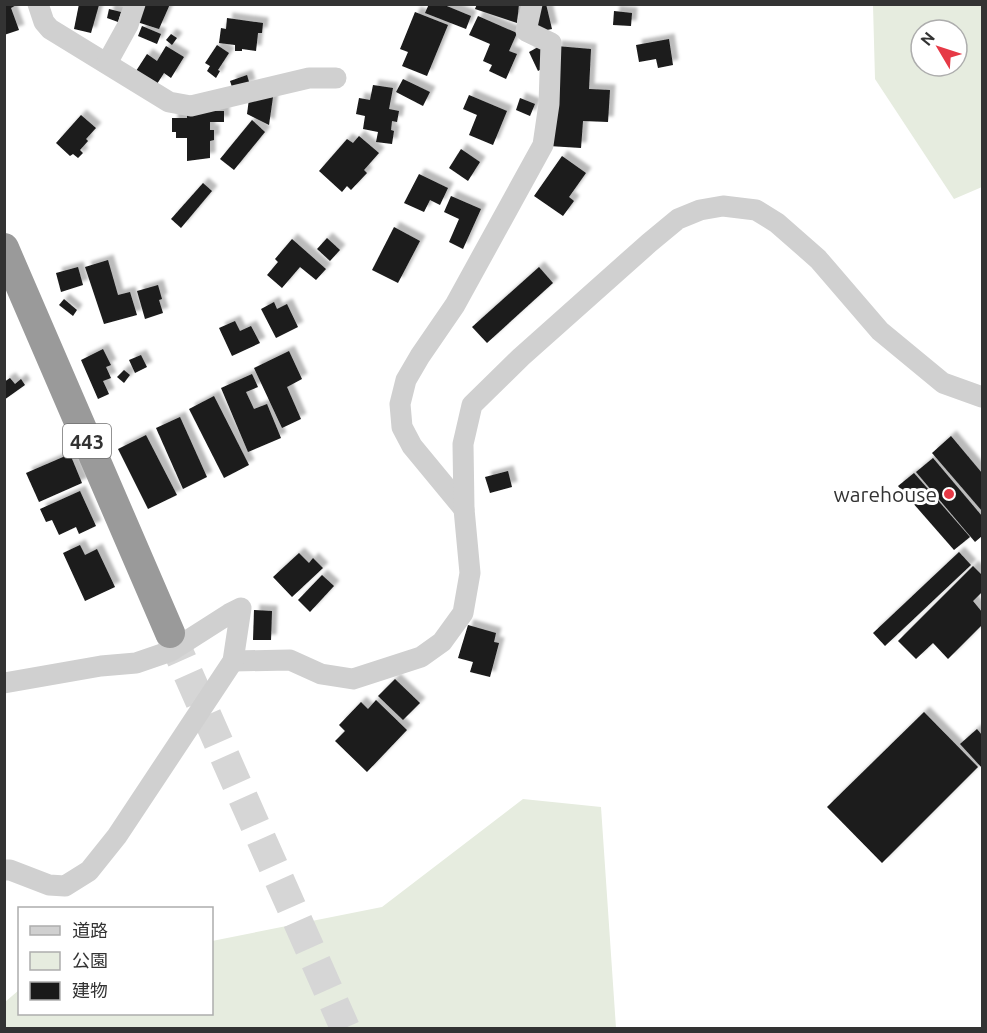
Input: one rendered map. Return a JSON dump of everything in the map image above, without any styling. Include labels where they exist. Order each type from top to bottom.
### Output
[{"type":"highway","name":"443","points":[[4,248],[170,633]]},
{"type":"street","points":[[38,4],[41,16],[50,29],[169,102],[191,106],[309,78],[336,78]]},
{"type":"street","points":[[107,63],[128,25],[135,4]]},
{"type":"street","points":[[464,509],[412,446],[402,427],[400,404],[406,380],[455,305],[543,146],[549,104],[551,43],[526,31],[532,4]]},
{"type":"street","points":[[233,661],[290,660],[321,674],[353,679],[421,657],[442,642],[463,613],[470,573],[464,509],[463,444],[472,405],[521,357],[649,243],[678,219],[700,210],[723,206],[756,210],[777,223],[818,259],[880,332],[943,382],[982,397]]},
{"type":"street","points":[[4,683],[101,666],[135,663],[171,651],[241,608],[233,661],[117,836],[89,871],[65,886],[49,885],[10,870],[4,870]]},
{"type":"green space","points":[[873,5],[982,5],[982,187],[954,199],[875,79]]},
{"type":"green space","points":[[523,799],[601,807],[616,1028],[5,1028],[5,1002],[18,991],[18,1015],[213,1015],[213,941],[382,907]]},
{"type":"building","points":[[4,4],[18,4],[11,8],[19,30],[4,35]]},
{"type":"building","points":[[79,4],[99,5],[91,33],[74,29]]},
{"type":"building","points":[[145,4],[170,4],[159,29],[137,22]]},
{"type":"building","points":[[429,4],[442,4],[471,16],[466,29],[425,13]]},
{"type":"building","points":[[477,4],[519,4],[517,23],[475,9]]},
{"type":"building","points":[[539,4],[546,4],[552,29],[537,32]]},
{"type":"building","points":[[109,9],[121,12],[118,22],[107,18]]},
{"type":"building","points":[[614,11],[632,13],[631,26],[613,25]]},
{"type":"building","points":[[415,12],[448,25],[427,76],[402,66],[408,52],[400,49]]},
{"type":"building","points":[[478,16],[517,33],[509,51],[517,54],[506,79],[489,71],[492,65],[483,61],[490,44],[469,35]]},
{"type":"building","points":[[227,18],[263,23],[262,33],[258,33],[256,51],[242,49],[242,51],[235,51],[235,45],[219,43],[221,28],[226,29]]},
{"type":"building","points":[[142,26],[161,34],[157,44],[138,36]]},
{"type":"building","points":[[171,34],[177,38],[172,45],[166,40]]},
{"type":"building","points":[[669,39],[673,65],[658,68],[656,59],[639,62],[636,45]]},
{"type":"building","points":[[217,45],[229,53],[218,70],[220,71],[216,78],[207,71],[210,66],[205,63]]},
{"type":"building","points":[[166,46],[184,57],[171,78],[164,73],[157,84],[136,71],[147,54],[157,61]]},
{"type":"building","points":[[540,46],[549,65],[538,71],[529,52]]},
{"type":"building","points":[[556,46],[591,49],[589,89],[610,90],[608,122],[583,121],[581,148],[549,146]]},
{"type":"building","points":[[247,75],[250,85],[233,90],[230,81]]},
{"type":"building","points":[[403,79],[430,92],[423,106],[396,92]]},
{"type":"building","points":[[373,85],[393,88],[389,109],[399,111],[397,122],[392,121],[391,130],[394,131],[392,144],[376,142],[378,132],[363,129],[365,116],[356,114],[359,98],[370,100]]},
{"type":"building","points":[[469,95],[507,111],[493,145],[469,135],[477,115],[463,109]]},
{"type":"building","points":[[273,97],[269,125],[247,114],[249,99]]},
{"type":"building","points":[[520,98],[535,104],[530,116],[516,110]]},
{"type":"building","points":[[187,111],[224,111],[224,122],[210,122],[210,130],[214,130],[214,140],[210,141],[210,158],[187,161],[187,138],[176,138],[176,132],[172,132],[172,118],[187,118]]},
{"type":"building","points":[[81,115],[96,128],[86,139],[88,141],[80,150],[83,153],[78,158],[73,154],[70,156],[56,143]]},
{"type":"building","points":[[252,120],[265,132],[234,170],[220,159]]},
{"type":"building","points":[[359,136],[379,153],[364,170],[367,173],[351,190],[347,186],[342,192],[319,171],[347,139],[353,143]]},
{"type":"building","points":[[461,149],[480,162],[468,181],[449,168]]},
{"type":"building","points":[[562,156],[586,173],[569,197],[574,201],[563,216],[534,196]]},
{"type":"building","points":[[419,174],[448,188],[440,205],[430,200],[424,212],[404,203]]},
{"type":"building","points":[[203,183],[212,191],[181,228],[171,219]]},
{"type":"building","points":[[451,196],[481,209],[463,249],[449,242],[459,219],[444,212]]},
{"type":"building","points":[[394,227],[420,241],[398,283],[372,270]]},
{"type":"building","points":[[327,238],[340,250],[330,261],[317,249]]},
{"type":"building","points":[[292,239],[326,269],[316,280],[300,267],[282,288],[267,275],[278,262],[275,259]]},
{"type":"building","points":[[108,260],[118,295],[130,292],[137,315],[104,324],[85,267]]},
{"type":"building","points":[[78,267],[83,285],[61,292],[56,273]]},
{"type":"building","points":[[539,267],[553,283],[487,343],[472,327]]},
{"type":"building","points":[[158,285],[163,313],[145,319],[137,291]]},
{"type":"building","points":[[64,299],[77,310],[73,316],[59,305]]},
{"type":"building","points":[[274,302],[277,309],[287,304],[298,327],[276,338],[261,309]]},
{"type":"building","points":[[235,321],[240,331],[251,326],[260,343],[232,356],[219,328]]},
{"type":"building","points":[[103,349],[111,365],[106,367],[111,378],[103,381],[109,394],[98,399],[81,360]]},
{"type":"building","points":[[289,351],[302,379],[287,387],[301,419],[282,428],[254,368]]},
{"type":"building","points":[[141,355],[147,367],[135,373],[129,360]]},
{"type":"building","points":[[124,370],[130,375],[124,383],[117,377]]},
{"type":"building","points":[[252,374],[258,387],[246,392],[254,409],[267,404],[281,438],[248,452],[221,388]]},
{"type":"building","points":[[10,378],[15,384],[21,379],[25,385],[4,400],[4,382]]},
{"type":"building","points":[[214,396],[249,465],[224,478],[189,409]]},
{"type":"building","points":[[180,417],[207,477],[183,489],[156,428]]},
{"type":"building","points":[[146,435],[177,495],[148,509],[118,449]]},
{"type":"building","name":"warehouse","points":[[951,436],[982,473],[982,511],[932,453]]},
{"type":"building","points":[[70,454],[82,483],[39,502],[26,473]]},
{"type":"building","name":"warehouse","points":[[933,458],[982,516],[982,536],[975,542],[916,472]]},
{"type":"building","points":[[508,471],[512,487],[490,493],[485,477]]},
{"type":"building","name":"warehouse","points":[[914,473],[970,537],[954,550],[898,486]]},
{"type":"building","points":[[80,491],[96,526],[79,534],[76,527],[59,535],[52,520],[46,522],[40,509]]},
{"type":"building","points":[[80,545],[85,555],[97,549],[115,587],[85,601],[63,553]]},
{"type":"building","points":[[959,552],[971,565],[885,646],[873,633]]},
{"type":"building","points":[[299,553],[309,563],[313,558],[323,568],[292,597],[273,577]]},
{"type":"building","points":[[973,566],[982,575],[982,592],[973,601],[982,612],[982,625],[948,659],[933,643],[916,659],[898,641]]},
{"type":"building","points":[[322,575],[334,586],[310,612],[298,600]]},
{"type":"building","points":[[254,610],[272,611],[271,640],[253,640]]},
{"type":"building","points":[[468,625],[496,633],[494,642],[499,643],[490,677],[470,672],[473,662],[458,658]]},
{"type":"building","points":[[395,679],[420,703],[403,720],[378,696]]},
{"type":"building","points":[[376,700],[407,730],[367,772],[335,741],[345,731],[339,725],[361,702],[368,709]]},
{"type":"building","points":[[924,712],[978,767],[882,863],[827,807]]},
{"type":"building","points":[[977,729],[982,735],[982,768],[960,744]]},
{"type":"tunnel","points":[[170,633],[345,1028]]},
{"type":"place","name":"warehouse","points":[[949,494]]}]
